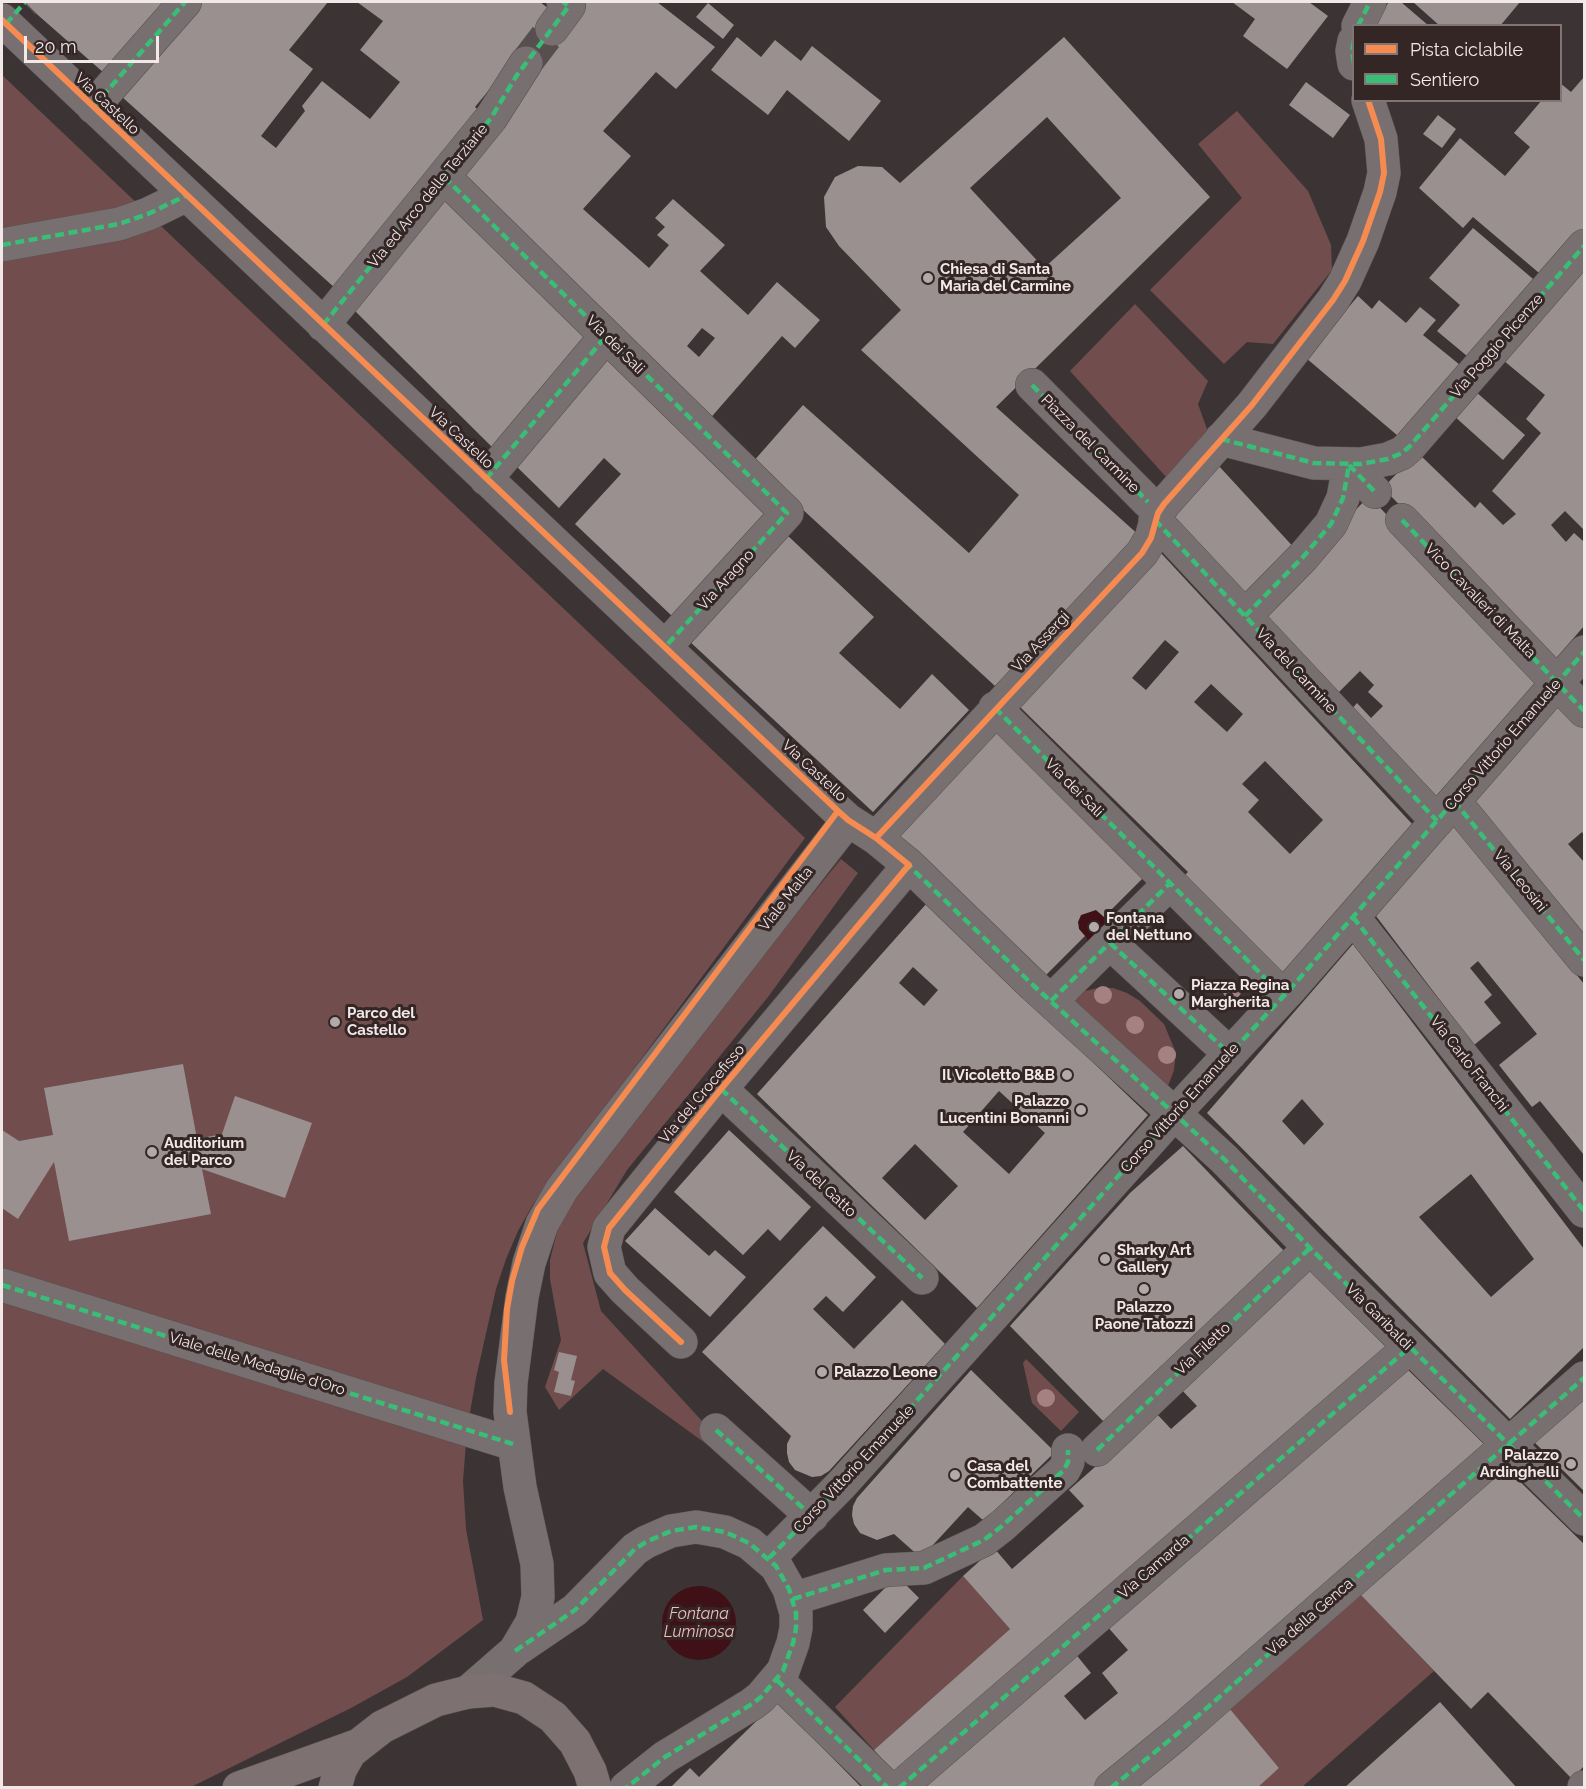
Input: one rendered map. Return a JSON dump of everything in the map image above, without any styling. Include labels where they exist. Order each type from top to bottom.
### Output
[{"type":"street","points":[[93,106],[185,2]]},
{"type":"street","points":[[1359,24],[1370,2]]},
{"type":"street","name":"Via Castello","points":[[10,16],[93,106],[323,325],[848,820],[876,838],[909,865],[1043,994]]},
{"type":"street","name":"Via ed Arco delle Terziarie","points":[[323,325],[495,112],[526,63]]},
{"type":"street","name":"Via Assergi","points":[[876,838],[1142,553],[1150,538],[1152,511],[1164,504],[1252,405],[1345,281],[1363,241],[1377,202],[1384,173],[1381,139],[1369,102]]},
{"type":"street","name":"Via dei Sali","points":[[444,177],[788,513]]},
{"type":"street","points":[[2,245],[118,224],[148,214],[187,195]]},
{"type":"street","name":"Via Poggio Picenze","points":[[1349,465],[1388,459],[1402,453],[1410,446],[1584,246]]},
{"type":"street","points":[[486,478],[606,336]]},
{"type":"street","name":"Piazza del Carmine","points":[[1032,385],[1152,511]]},
{"type":"street","points":[[1214,447],[1314,463],[1349,465],[1375,492]]},
{"type":"street","points":[[1245,616],[1303,557],[1331,524],[1343,498],[1349,465]]},
{"type":"street","name":"Via del Carmine","points":[[1152,511],[1245,616],[1446,811]]},
{"type":"street","name":"Via Aragno","points":[[665,647],[788,513]]},
{"type":"street","name":"Vico Cavalieri di Malta","points":[[1402,520],[1584,711]]},
{"type":"street","name":"Corso Vittorio Emanuele","points":[[769,1558],[812,1516],[1283,996],[1584,652]]},
{"type":"street","name":"Via dei Sali","points":[[995,708],[1161,876]]},
{"type":"street","name":"Via Leosini","points":[[1446,811],[1584,960]]},
{"type":"street","name":"Viale Malta","points":[[515,1651],[532,1622],[536,1610],[539,1582],[513,1444],[510,1383],[522,1297],[529,1263],[539,1233],[552,1204],[848,820]]},
{"type":"street","name":"Via del Crocefisso","points":[[681,1342],[616,1282],[606,1261],[604,1247],[606,1237],[615,1219],[909,865]]},
{"type":"street","points":[[1174,1114],[1043,994],[1110,943],[1161,876],[1283,996]]},
{"type":"street","name":"Via Carlo Franchi","points":[[1353,917],[1584,1210]]},
{"type":"street","points":[[1110,943],[1230,1054]]},
{"type":"street","name":"Via del Gatto","points":[[721,1089],[922,1278]]},
{"type":"street","name":"Via Garibaldi","points":[[1174,1114],[1224,1159],[1310,1248],[1584,1519]]},
{"type":"street","name":"Via Filetto","points":[[793,1599],[882,1571],[920,1568],[984,1540],[1030,1502],[1064,1470],[1068,1462],[1310,1248]]},
{"type":"street","name":"Viale delle Medaglie d'Oro","points":[[2,1285],[513,1444]]},
{"type":"street","name":"Via Camarda","points":[[899,1788],[1410,1347]]},
{"type":"street","name":"Via della Genca","points":[[1111,1788],[1584,1378]]},
{"type":"street","points":[[716,1430],[812,1516]]},
{"type":"street","points":[[468,1692],[515,1651],[574,1610],[600,1586],[625,1557],[658,1535],[683,1528],[710,1528],[749,1543],[769,1558],[783,1576],[793,1599],[796,1628],[789,1659],[777,1680],[761,1697],[740,1713],[665,1757],[626,1788]]},
{"type":"street","points":[[777,1680],[888,1788]]},
{"type":"street","points":[[335,1788],[344,1759],[356,1746],[399,1717],[436,1700],[468,1692],[495,1690],[517,1696],[538,1706],[553,1717],[575,1742],[590,1771],[595,1788]]},
{"type":"street","points":[[239,1788],[356,1746]]},
{"type":"shaded area","name":"Parco del Castello","points":[[2,75],[805,838],[532,1206],[506,1259],[496,1289],[476,1378],[467,1430],[463,1481],[466,1529],[483,1620],[407,1677],[351,1708],[191,1787],[2,1787]]},
{"type":"shaded area","points":[[1237,111],[1308,191],[1331,245],[1332,270],[1273,344],[1247,342],[1224,364],[1150,290],[1242,198],[1198,144]]},
{"type":"shaded area","points":[[1135,304],[1208,381],[1198,404],[1208,432],[1168,479],[1070,371]]},
{"type":"shaded area","points":[[841,859],[858,873],[768,997],[627,1170],[583,1243],[601,1311],[713,1433],[705,1443],[603,1369],[559,1410],[545,1387],[561,1340],[550,1279],[550,1260],[558,1228],[576,1196],[696,1037]]},
{"type":"shaded area","points":[[1098,988],[1113,988],[1127,993],[1140,1001],[1164,1024],[1176,1053],[1174,1070],[1168,1086],[1071,998]]},
{"type":"shaded area","points":[[1026,1359],[1079,1412],[1061,1431],[1032,1403],[1023,1363]]},
{"type":"shaded area","points":[[963,1576],[1010,1629],[874,1750],[835,1707]]},
{"type":"shaded area","points":[[1358,1592],[1434,1671],[1302,1787],[1257,1787],[1279,1768],[1230,1709]]},
{"type":"water","name":"Fontana del Nettuno","points":[[1096,910],[1112,922],[1088,943],[1087,938],[1079,929],[1078,922],[1081,915]]},
{"type":"water","name":"Fontana Luminosa","points":[[699,1586],[713,1589],[725,1597],[733,1609],[736,1623],[733,1637],[725,1649],[713,1657],[699,1660],[685,1657],[673,1649],[665,1637],[662,1623],[665,1609],[673,1597],[685,1589]]},
{"type":"building","points":[[23,2],[166,2],[104,73]]},
{"type":"building","points":[[201,2],[328,2],[289,50],[313,69],[261,136],[276,148],[305,111],[302,106],[322,81],[370,119],[400,82],[360,50],[383,21],[357,2],[540,2],[553,12],[583,2],[657,2],[715,47],[676,89],[656,72],[603,131],[631,156],[583,209],[649,268],[669,245],[657,235],[665,227],[655,218],[673,199],[725,245],[700,271],[748,315],[777,282],[820,320],[795,348],[782,336],[707,422],[454,177],[539,74],[518,55],[475,107],[483,114],[335,288],[121,96]],"holes":[[[702,328],[715,338],[699,357],[687,346]]]},
{"type":"building","points":[[1232,2],[1309,2],[1328,16],[1287,69],[1243,36],[1255,19]]},
{"type":"building","points":[[1389,2],[1401,2],[1427,24],[1372,24]]},
{"type":"building","points":[[1413,2],[1520,2],[1502,24],[1438,24]]},
{"type":"building","points":[[708,3],[734,25],[723,39],[696,17]]},
{"type":"building","points":[[737,37],[761,57],[775,40],[801,61],[812,46],[881,101],[849,141],[787,90],[768,115],[711,70]]},
{"type":"building","points":[[1064,37],[1210,197],[996,407],[1141,537],[995,686],[752,463],[803,405],[969,553],[1019,495],[861,350],[901,310],[839,246],[826,227],[824,197],[835,177],[858,166],[882,167],[900,183]],"holes":[[[1047,117],[1121,198],[1044,268],[970,188]]]},
{"type":"building","points":[[1584,77],[1584,231],[1545,278],[1473,217],[1463,228],[1419,188],[1460,138],[1505,176],[1530,147],[1514,133],[1540,102],[1562,102],[1562,85],[1571,92]]},
{"type":"building","points":[[1306,82],[1350,115],[1333,138],[1289,105]]},
{"type":"building","points":[[1438,115],[1456,129],[1442,148],[1423,134]]},
{"type":"building","points":[[448,193],[588,335],[493,448],[353,309]]},
{"type":"building","points":[[1473,228],[1539,284],[1473,361],[1437,331],[1460,305],[1429,278]]},
{"type":"building","points":[[1584,263],[1584,530],[1565,511],[1551,525],[1566,542],[1574,533],[1583,541],[1584,539],[1584,626],[1553,662],[1383,488],[1417,452],[1475,508],[1480,502],[1503,525],[1516,514],[1492,491],[1541,433],[1526,419],[1545,395],[1503,360]]},
{"type":"building","points":[[1358,296],[1372,309],[1379,300],[1406,323],[1420,307],[1436,320],[1423,335],[1465,369],[1404,441],[1306,358]]},
{"type":"building","points":[[610,353],[770,513],[673,617],[575,524],[621,474],[604,458],[559,508],[515,465]]},
{"type":"building","points":[[1475,391],[1525,435],[1503,460],[1453,415]]},
{"type":"building","points":[[1218,465],[1298,552],[1247,605],[1167,519]]},
{"type":"building","points":[[1369,496],[1540,678],[1433,800],[1350,711],[1357,703],[1371,718],[1383,706],[1368,692],[1374,685],[1360,671],[1335,696],[1256,614]]},
{"type":"building","points":[[786,534],[874,617],[839,653],[900,709],[932,674],[969,710],[873,812],[687,639]]},
{"type":"building","points":[[1160,552],[1413,825],[1280,976],[1181,879],[1188,872],[1018,705]],"holes":[[[1165,640],[1179,652],[1146,690],[1132,678]],[[1211,684],[1243,714],[1227,732],[1194,702]],[[1265,761],[1323,820],[1290,854],[1248,812],[1259,800],[1242,784]]]},
{"type":"building","points":[[1559,700],[1584,727],[1584,835],[1582,832],[1568,844],[1584,862],[1584,944],[1468,802]]},
{"type":"building","points":[[999,730],[1146,875],[1104,917],[1096,910],[1081,915],[1078,922],[1079,929],[1085,936],[1045,976],[900,836]]},
{"type":"building","points":[[1453,821],[1584,984],[1584,1155],[1540,1101],[1532,1107],[1499,1065],[1537,1034],[1478,961],[1470,968],[1492,995],[1484,1002],[1501,1023],[1474,1045],[1376,916]]},
{"type":"building","points":[[927,903],[1148,1115],[977,1308],[757,1094]],"holes":[[[913,967],[938,990],[924,1006],[899,983]],[[999,1091],[1045,1133],[1009,1174],[963,1132]],[[915,1144],[958,1186],[925,1220],[882,1178]]]},
{"type":"building","points":[[1353,944],[1584,1249],[1584,1347],[1510,1419],[1207,1113]],"holes":[[[1302,1099],[1324,1124],[1304,1145],[1282,1121]],[[1471,1174],[1534,1259],[1491,1297],[1419,1217]]]},
{"type":"building","name":"Auditorium del Parco","points":[[183,1064],[197,1139],[222,1134],[235,1096],[312,1123],[285,1198],[202,1169],[211,1214],[69,1241],[54,1162],[18,1219],[2,1208],[2,1130],[19,1141],[53,1135],[44,1088]]},
{"type":"building","points":[[729,1130],[811,1207],[780,1241],[768,1229],[743,1255],[674,1192]]},
{"type":"building","name":"Palazzo Paone Tatozzi","points":[[1183,1146],[1285,1252],[1104,1422],[1010,1326],[1130,1193]]},
{"type":"building","points":[[655,1208],[709,1256],[715,1250],[746,1277],[710,1317],[625,1241]]},
{"type":"building","name":"Palazzo Leone","points":[[823,1226],[876,1277],[843,1312],[826,1296],[813,1309],[854,1349],[902,1300],[945,1344],[829,1471],[821,1476],[812,1477],[795,1470],[789,1462],[787,1444],[791,1436],[702,1352]]},
{"type":"building","points":[[1310,1270],[1390,1351],[898,1777],[874,1750],[1010,1629],[963,1576],[994,1548],[1012,1569],[1084,1506],[1069,1490],[1156,1413],[1171,1429],[1197,1406],[1179,1387]]},
{"type":"building","points":[[559,1352],[577,1356],[571,1380],[575,1381],[571,1396],[554,1392],[559,1372],[554,1370]]},
{"type":"building","points":[[1404,1366],[1488,1448],[1119,1767],[1094,1788],[929,1788],[921,1779],[1074,1652],[1091,1673],[1064,1696],[1085,1720],[1118,1693],[1102,1673],[1128,1650],[1106,1625]]},
{"type":"building","name":"Casa del Combattente","points":[[971,1370],[1055,1452],[984,1521],[968,1507],[921,1558],[894,1534],[877,1540],[860,1533],[854,1524],[852,1515],[857,1498]]},
{"type":"building","name":"Palazzo Ardinghelli","points":[[1584,1390],[1584,1491],[1529,1437]]},
{"type":"building","points":[[1502,1464],[1584,1544],[1584,1766],[1572,1779],[1488,1692],[1471,1709],[1358,1592]]},
{"type":"building","points":[[897,1576],[919,1598],[885,1633],[863,1610]]},
{"type":"building","points":[[777,1701],[862,1788],[670,1788],[690,1768],[699,1777]]},
{"type":"building","points":[[1440,1702],[1517,1788],[1344,1788]]},
{"type":"building","points":[[1230,1709],[1279,1768],[1257,1788],[1135,1788]]},
{"type":"tunnel","points":[[526,63],[552,29]]},
{"type":"marked path","points":[[6,24],[25,2]]},
{"type":"marked path","points":[[93,107],[185,2]]},
{"type":"marked path","points":[[323,325],[491,118],[517,75],[569,6],[563,2]]},
{"type":"marked path","points":[[1359,24],[1370,2]]},
{"type":"marked path","points":[[444,177],[787,513],[665,647]]},
{"type":"marked path","points":[[2,245],[119,224],[148,214],[187,195]]},
{"type":"marked path","points":[[1221,439],[1314,463],[1361,464],[1388,459],[1402,453],[1584,246]]},
{"type":"marked path","points":[[486,479],[606,336]]},
{"type":"marked path","points":[[1032,385],[1148,502]]},
{"type":"marked path","points":[[1349,465],[1375,492]]},
{"type":"marked path","points":[[1245,616],[1303,557],[1331,524],[1343,498],[1349,465]]},
{"type":"marked path","points":[[1155,520],[1437,821]]},
{"type":"marked path","points":[[1402,520],[1584,711]]},
{"type":"marked path","points":[[769,1558],[842,1484],[1174,1114],[1291,988],[1584,652]]},
{"type":"marked path","points":[[995,708],[1283,996]]},
{"type":"marked path","points":[[1454,801],[1584,960]]},
{"type":"marked path","points":[[905,862],[1034,986],[1224,1159],[1310,1248],[1584,1519]]},
{"type":"marked path","points":[[1051,1001],[1169,884]]},
{"type":"marked path","points":[[1353,917],[1584,1211]]},
{"type":"marked path","points":[[1110,943],[1230,1054]]},
{"type":"marked path","points":[[721,1089],[922,1278]]},
{"type":"marked path","points":[[1097,1450],[1310,1248]]},
{"type":"marked path","points":[[2,1285],[513,1444]]},
{"type":"marked path","points":[[899,1788],[1410,1347]]},
{"type":"marked path","points":[[1111,1788],[1177,1734],[1584,1378]]},
{"type":"marked path","points":[[716,1430],[812,1516]]},
{"type":"marked path","points":[[793,1599],[886,1570],[924,1568],[984,1540],[1064,1470],[1068,1462],[1068,1450]]},
{"type":"marked path","points":[[515,1651],[575,1610],[635,1549],[671,1531],[696,1527],[725,1532],[749,1543],[776,1566],[789,1589],[796,1613],[793,1643],[783,1671],[752,1704],[665,1757],[626,1788]]},
{"type":"marked path","points":[[777,1680],[888,1788]]},
{"type":"cycle path","points":[[2,20],[838,811],[909,865],[721,1089],[609,1228],[604,1247],[610,1273],[681,1342]]},
{"type":"cycle path","points":[[876,838],[1142,553],[1151,538],[1158,513],[1164,504],[1252,405],[1333,300],[1345,281],[1363,241],[1384,173],[1381,139],[1369,102]]},
{"type":"cycle path","points":[[510,1412],[504,1360],[507,1309],[522,1247],[538,1209],[838,811]]},
{"type":"place","name":"Chiesa di Santa Maria del Carmine","points":[[928,278]]},
{"type":"place","name":"Fontana del Nettuno","points":[[1094,927]]},
{"type":"place","name":"Piazza Regina Margherita","points":[[1179,994]]},
{"type":"place","name":"Parco del Castello","points":[[335,1022]]},
{"type":"place","name":"Il Vicoletto B&B","points":[[1067,1075]]},
{"type":"place","name":"Palazzo Lucentini Bonanni","points":[[1081,1110]]},
{"type":"place","name":"Auditorium del Parco","points":[[152,1152]]},
{"type":"place","name":"Sharky Art Gallery","points":[[1105,1259]]},
{"type":"place","name":"Palazzo Paone Tatozzi","points":[[1144,1289]]},
{"type":"place","name":"Palazzo Leone","points":[[822,1372]]},
{"type":"place","name":"Palazzo Ardinghelli","points":[[1571,1464]]},
{"type":"place","name":"Casa del Combattente","points":[[955,1475]]}]
